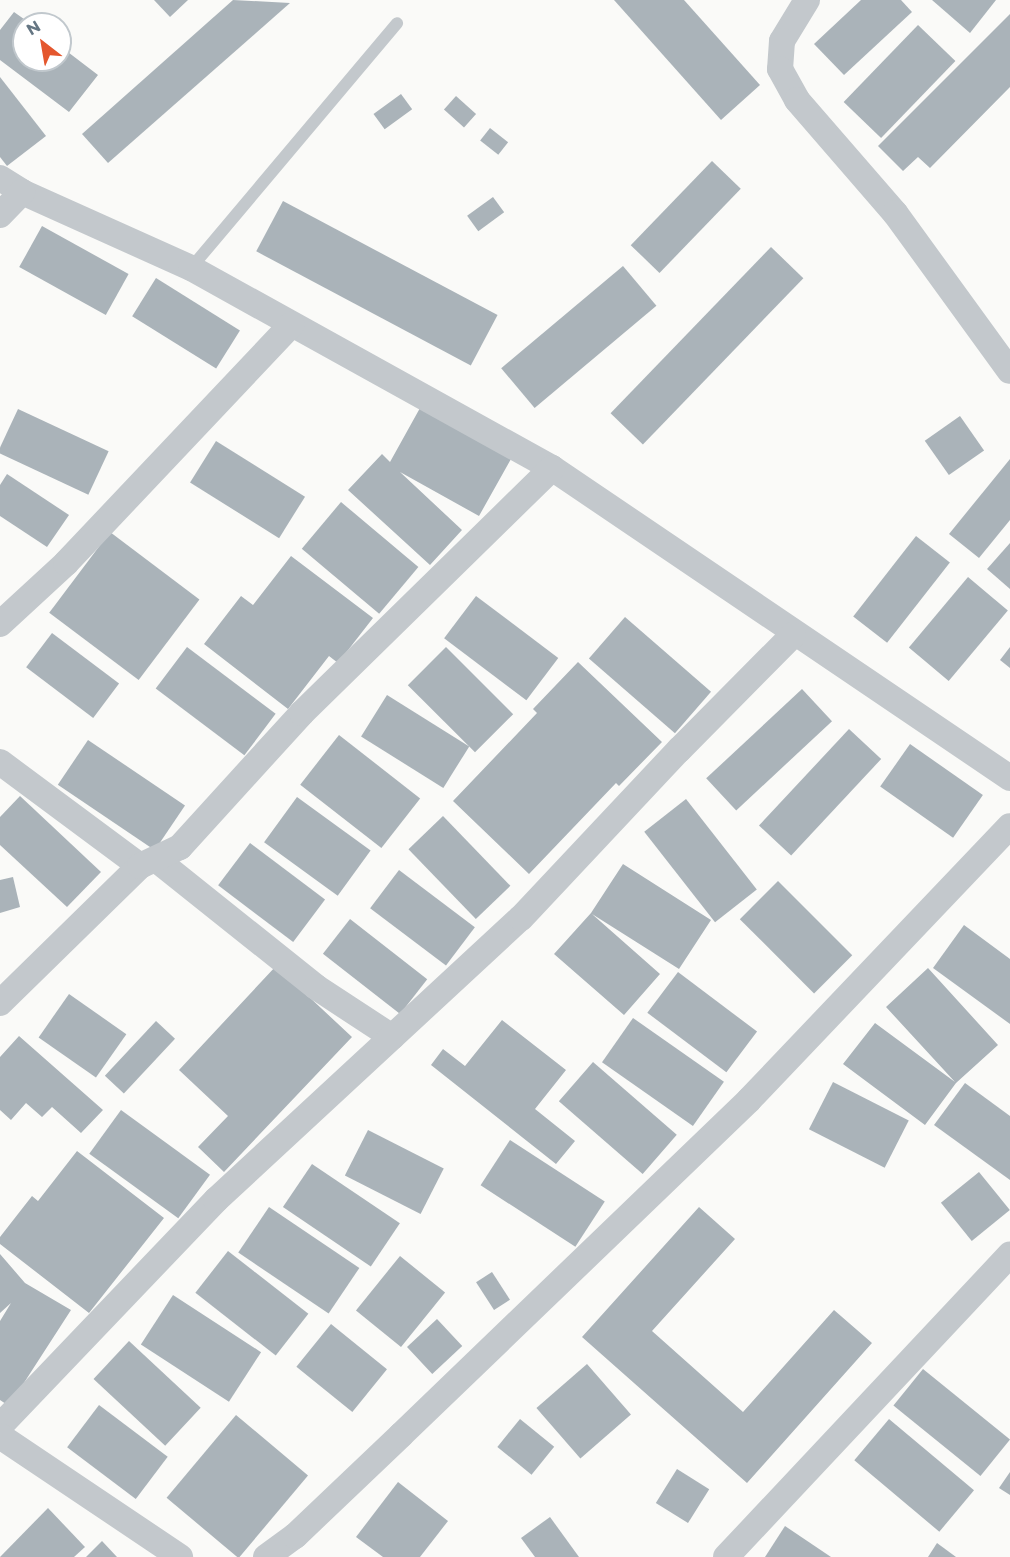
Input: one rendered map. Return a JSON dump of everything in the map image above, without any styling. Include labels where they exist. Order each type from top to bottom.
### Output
[{"type":"street","points":[[807,0],[782,41],[780,69],[797,100],[895,213],[1010,371]]},
{"type":"street","points":[[0,178],[22,192],[190,268],[552,468],[793,635],[1010,778]]},
{"type":"street","points":[[0,215],[22,192]]},
{"type":"street","points":[[0,624],[66,563],[291,325]]},
{"type":"street","points":[[0,1003],[149,863],[180,847],[302,712],[552,468]]},
{"type":"street","points":[[0,1426],[216,1200],[521,918],[679,750],[793,635]]},
{"type":"street","points":[[0,762],[149,863],[316,987],[392,1037]]},
{"type":"street","points":[[266,1557],[296,1536],[748,1100],[1010,826]]},
{"type":"street","points":[[726,1557],[1010,1255]]},
{"type":"street","points":[[0,1436],[180,1557]]},
{"type":"lane","points":[[190,268],[397,23]]},
{"type":"building","points":[[154,0],[188,0],[170,17]]},
{"type":"building","points":[[233,0],[290,3],[108,163],[82,134]]},
{"type":"building","points":[[614,0],[684,0],[760,85],[721,120]]},
{"type":"building","points":[[861,0],[901,0],[912,12],[844,75],[814,44]]},
{"type":"building","points":[[932,0],[996,0],[970,33]]},
{"type":"building","points":[[1010,14],[1010,87],[930,168],[918,157],[903,171],[878,146]]},
{"type":"building","points":[[12,15],[12,69],[0,60],[0,30]]},
{"type":"building","points":[[918,25],[955,61],[881,138],[844,102]]},
{"type":"building","points":[[72,55],[98,75],[69,112],[16,72],[72,72]]},
{"type":"building","points":[[0,77],[46,136],[7,166],[0,157]]},
{"type":"building","points":[[401,94],[412,109],[385,129],[373,114]]},
{"type":"building","points":[[456,96],[476,114],[464,127],[444,109]]},
{"type":"building","points":[[490,128],[508,142],[498,155],[480,141]]},
{"type":"building","points":[[712,161],[741,189],[659,273],[631,245]]},
{"type":"building","points":[[493,197],[504,212],[478,231],[467,216]]},
{"type":"building","points":[[283,201],[498,315],[471,365],[256,251]]},
{"type":"building","points":[[42,226],[129,274],[106,315],[19,267]]},
{"type":"building","points":[[771,247],[803,278],[643,444],[611,413]]},
{"type":"building","points":[[623,266],[656,306],[535,408],[501,368]]},
{"type":"building","points":[[156,278],[240,330],[216,369],[132,316]]},
{"type":"building","points":[[420,408],[511,459],[479,516],[400,472],[462,530],[430,565],[348,490],[382,454],[390,462]]},
{"type":"building","points":[[18,409],[109,451],[88,495],[0,454],[0,448]]},
{"type":"building","points":[[960,416],[984,450],[949,475],[925,441]]},
{"type":"building","points":[[216,441],[305,497],[279,538],[190,483]]},
{"type":"building","points":[[1010,459],[1010,520],[979,558],[949,534]]},
{"type":"building","points":[[7,474],[69,515],[47,547],[0,516],[0,485]]},
{"type":"building","points":[[341,502],[418,567],[379,614],[302,549]]},
{"type":"building","points":[[110,532],[199,599],[139,680],[49,613]]},
{"type":"building","points":[[916,536],[950,562],[887,643],[853,616]]},
{"type":"building","points":[[1010,543],[1010,589],[987,569]]},
{"type":"building","points":[[291,556],[373,618],[338,663],[329,656],[288,709],[204,644],[241,596],[253,605]]},
{"type":"building","points":[[968,577],[1008,610],[949,681],[909,647]]},
{"type":"building","points":[[476,596],[558,658],[526,700],[444,638]]},
{"type":"building","points":[[625,617],[711,692],[675,733],[589,659]]},
{"type":"building","points":[[52,633],[119,684],[93,718],[26,667]]},
{"type":"building","points":[[187,647],[276,714],[244,755],[156,689]]},
{"type":"building","points":[[446,647],[513,714],[475,752],[408,685]]},
{"type":"building","points":[[1010,647],[1010,668],[1000,660]]},
{"type":"building","points":[[578,662],[662,742],[619,786],[616,783],[529,874],[453,801],[537,713],[533,709]]},
{"type":"building","points":[[802,689],[832,721],[736,811],[706,778]]},
{"type":"building","points":[[387,695],[469,746],[443,788],[361,737]]},
{"type":"building","points":[[849,729],[881,759],[791,856],[759,826]]},
{"type":"building","points":[[339,735],[420,798],[381,848],[300,785]]},
{"type":"building","points":[[88,740],[185,805],[155,850],[58,785]]},
{"type":"building","points":[[910,744],[983,795],[953,838],[880,787]]},
{"type":"building","points":[[20,796],[101,872],[67,907],[0,845],[0,817]]},
{"type":"building","points":[[297,797],[371,850],[338,896],[264,842]]},
{"type":"building","points":[[686,799],[757,890],[715,922],[644,832]]},
{"type":"building","points":[[443,816],[510,886],[476,919],[408,849]]},
{"type":"building","points":[[250,843],[325,900],[293,942],[218,885]]},
{"type":"building","points":[[623,864],[711,920],[679,969],[592,914],[660,974],[624,1015],[554,954],[591,913]]},
{"type":"building","points":[[399,870],[475,927],[446,966],[370,908]]},
{"type":"building","points":[[13,877],[20,907],[0,913],[0,880]]},
{"type":"building","points":[[778,881],[852,955],[814,993],[740,919]]},
{"type":"building","points":[[350,919],[427,979],[400,1014],[323,954]]},
{"type":"building","points":[[964,925],[1010,959],[1010,1024],[933,968]]},
{"type":"building","points":[[276,966],[352,1037],[224,1172],[198,1147],[228,1116],[179,1070]]},
{"type":"building","points":[[928,968],[998,1045],[956,1083],[925,1125],[843,1064],[875,1023],[955,1082],[886,1007]]},
{"type":"building","points":[[678,972],[757,1032],[726,1072],[647,1013]]},
{"type":"building","points":[[69,994],[126,1034],[96,1078],[39,1037]]},
{"type":"building","points":[[633,1018],[724,1082],[693,1126],[602,1062]]},
{"type":"building","points":[[502,1020],[566,1070],[535,1109],[575,1141],[556,1164],[431,1065],[443,1049],[465,1066]]},
{"type":"building","points":[[156,1021],[175,1039],[124,1094],[105,1076]]},
{"type":"building","points":[[19,1036],[103,1110],[81,1133],[52,1107],[42,1117],[26,1103],[11,1120],[0,1110],[0,1057]]},
{"type":"building","points":[[593,1062],[677,1135],[643,1174],[559,1101]]},
{"type":"building","points":[[833,1082],[909,1121],[885,1168],[809,1129]]},
{"type":"building","points":[[965,1083],[1010,1116],[1010,1180],[934,1125]]},
{"type":"building","points":[[121,1110],[210,1175],[178,1218],[89,1154]]},
{"type":"building","points":[[368,1130],[444,1169],[421,1214],[345,1175]]},
{"type":"building","points":[[510,1140],[605,1202],[575,1247],[481,1185]]},
{"type":"building","points":[[77,1151],[164,1218],[89,1313],[0,1244],[0,1237],[32,1196],[38,1201]]},
{"type":"building","points":[[312,1164],[400,1223],[371,1266],[283,1207]]},
{"type":"building","points":[[979,1172],[1010,1210],[972,1241],[941,1203]]},
{"type":"building","points":[[269,1207],[359,1268],[329,1314],[238,1253]]},
{"type":"building","points":[[699,1207],[735,1239],[652,1331],[743,1412],[834,1310],[872,1343],[747,1483],[582,1337]]},
{"type":"building","points":[[228,1251],[308,1314],[276,1356],[195,1293]]},
{"type":"building","points":[[0,1254],[25,1283],[71,1310],[9,1406],[0,1400],[0,1321],[11,1303],[0,1313]]},
{"type":"building","points":[[400,1256],[445,1293],[401,1347],[356,1310]]},
{"type":"building","points":[[492,1272],[510,1300],[494,1310],[476,1282]]},
{"type":"building","points":[[173,1295],[261,1352],[229,1402],[141,1344]]},
{"type":"building","points":[[437,1319],[462,1346],[432,1374],[407,1347]]},
{"type":"building","points":[[331,1324],[387,1369],[352,1412],[296,1367]]},
{"type":"building","points":[[129,1341],[201,1408],[165,1446],[94,1379]]},
{"type":"building","points":[[587,1364],[631,1415],[580,1459],[536,1408]]},
{"type":"building","points":[[923,1369],[1010,1439],[980,1476],[893,1406]]},
{"type":"building","points":[[99,1405],[168,1457],[136,1499],[67,1447]]},
{"type":"building","points":[[236,1415],[308,1475],[240,1557],[167,1498]]},
{"type":"building","points":[[520,1419],[554,1447],[532,1475],[497,1447]]},
{"type":"building","points":[[889,1419],[974,1490],[939,1532],[854,1460]]},
{"type":"building","points":[[677,1469],[709,1489],[688,1523],[656,1503]]},
{"type":"building","points":[[1010,1472],[1010,1495],[999,1488]]},
{"type":"building","points":[[398,1482],[448,1521],[420,1557],[383,1557],[356,1537]]},
{"type":"building","points":[[48,1508],[85,1547],[74,1557],[0,1557]]},
{"type":"building","points":[[550,1517],[579,1557],[535,1557],[521,1538]]},
{"type":"building","points":[[785,1526],[831,1557],[765,1557]]},
{"type":"building","points":[[102,1541],[117,1557],[86,1557]]},
{"type":"building","points":[[937,1543],[956,1557],[928,1557]]}]
